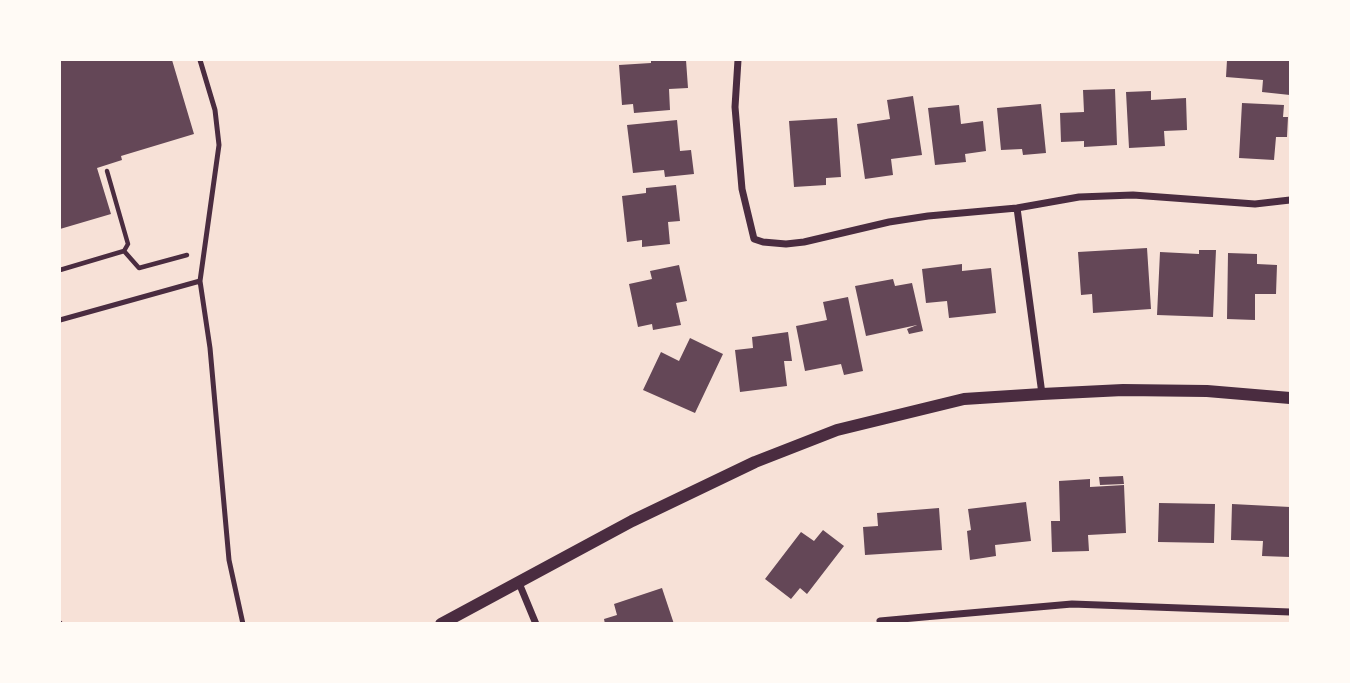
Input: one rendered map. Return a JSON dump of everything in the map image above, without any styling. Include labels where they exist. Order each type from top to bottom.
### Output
[{"type":"street","points":[[738,60],[735,107],[742,189],[754,239],[763,242],[804,242],[889,222],[1017,208],[1079,197],[1133,195],[1255,204],[1290,200]]},
{"type":"street","points":[[1017,208],[1042,394]]},
{"type":"street","points":[[441,624],[632,521],[755,463],[837,430],[964,400],[1042,394],[1123,390],[1193,391],[1290,398]]},
{"type":"street","points":[[519,583],[536,624]]},
{"type":"street","points":[[881,622],[1072,604],[1290,612]]},
{"type":"lane","points":[[200,60],[215,110],[219,145],[200,281],[210,348],[229,560],[243,624]]},
{"type":"lane","points":[[60,320],[200,281]]},
{"type":"path","points":[[60,270],[124,251],[128,244],[107,171]]},
{"type":"path","points":[[124,251],[139,268],[187,255]]},
{"type":"building","points":[[60,60],[172,60],[194,134],[121,156],[122,160],[97,168],[111,214],[60,229]]},
{"type":"building","points":[[651,60],[686,60],[688,88],[669,89],[670,110],[634,113],[633,104],[622,105],[619,65],[651,63]]},
{"type":"building","points":[[1227,60],[1290,60],[1290,95],[1262,92],[1263,80],[1226,77]]},
{"type":"building","points":[[1115,89],[1117,145],[1084,147],[1084,141],[1061,142],[1060,113],[1084,112],[1083,90]]},
{"type":"building","points":[[1151,91],[1151,100],[1186,98],[1187,130],[1164,131],[1165,146],[1129,148],[1126,92]]},
{"type":"building","points":[[913,96],[922,155],[891,159],[893,175],[865,179],[857,124],[890,119],[887,100]]},
{"type":"building","points":[[1242,103],[1284,105],[1283,117],[1288,117],[1287,137],[1276,137],[1274,160],[1239,158]]},
{"type":"building","points":[[1041,104],[1046,153],[1023,155],[1022,149],[1001,150],[997,108]]},
{"type":"building","points":[[959,105],[961,124],[983,121],[986,151],[965,154],[966,162],[935,165],[928,108]]},
{"type":"building","points":[[837,118],[841,177],[826,178],[826,185],[794,187],[789,121]]},
{"type":"building","points":[[677,120],[680,151],[691,150],[694,174],[665,177],[664,170],[633,173],[627,125]]},
{"type":"building","points":[[676,185],[680,221],[668,222],[670,244],[642,247],[642,240],[627,242],[622,196],[646,193],[646,188]]},
{"type":"building","points":[[1147,248],[1151,309],[1093,313],[1092,294],[1081,295],[1078,252]]},
{"type":"building","points":[[1199,250],[1216,250],[1213,317],[1157,315],[1160,252],[1199,254]]},
{"type":"building","points":[[1228,253],[1257,254],[1257,264],[1277,265],[1276,294],[1255,294],[1255,320],[1227,319]]},
{"type":"building","points":[[962,264],[962,271],[991,268],[996,313],[949,318],[947,301],[926,303],[922,269]]},
{"type":"building","points":[[679,265],[687,301],[676,303],[681,325],[653,330],[652,324],[638,327],[629,284],[652,279],[650,271]]},
{"type":"building","points":[[893,279],[895,286],[912,283],[923,331],[909,334],[907,329],[917,325],[866,336],[855,286]]},
{"type":"building","points":[[848,297],[863,371],[844,375],[841,364],[805,371],[796,326],[827,320],[823,302]]},
{"type":"building","points":[[788,332],[792,361],[784,361],[787,386],[740,392],[735,350],[753,348],[752,337]]},
{"type":"building","points":[[690,338],[723,354],[695,413],[643,390],[661,352],[679,361]]},
{"type":"building","points":[[1123,476],[1124,484],[1100,485],[1099,477]]},
{"type":"building","points":[[1090,479],[1090,487],[1124,485],[1126,533],[1088,535],[1089,551],[1052,552],[1051,521],[1060,521],[1059,481]]},
{"type":"building","points":[[1026,502],[1031,541],[995,545],[996,556],[970,560],[967,531],[971,530],[968,509]]},
{"type":"building","points":[[1159,503],[1215,504],[1214,543],[1158,542]]},
{"type":"building","points":[[1232,504],[1290,507],[1290,557],[1262,556],[1263,541],[1231,540]]},
{"type":"building","points":[[939,508],[942,550],[865,555],[863,527],[878,526],[877,513]]},
{"type":"building","points":[[823,530],[844,546],[807,594],[800,588],[791,599],[765,579],[801,532],[814,541]]},
{"type":"building","points":[[662,588],[674,624],[605,624],[604,619],[617,615],[614,604]]}]
